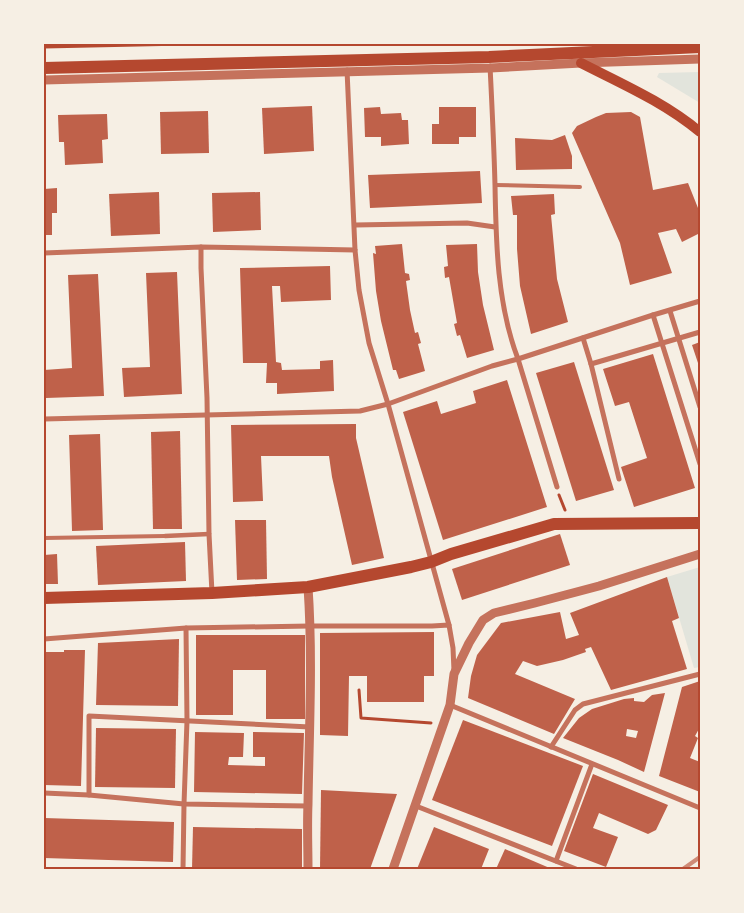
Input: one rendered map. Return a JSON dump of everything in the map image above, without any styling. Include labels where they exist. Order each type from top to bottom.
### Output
[{"type":"main road","points":[[44,68],[347,66],[489,62],[544,60],[700,47]]},
{"type":"main road","points":[[581,63],[652,99],[674,112],[700,132]]},
{"type":"main road","points":[[44,598],[212,593],[308,587],[431,562],[451,554],[554,524],[700,523]]},
{"type":"street","points":[[544,60],[581,63],[700,59]]},
{"type":"street","points":[[489,62],[495,185],[495,228],[504,312],[557,487]]},
{"type":"street","points":[[44,80],[347,66],[355,250],[359,290],[369,343],[388,404],[449,625],[453,648],[454,674],[450,704],[393,869]]},
{"type":"street","points":[[355,226],[466,223],[495,228]]},
{"type":"street","points":[[44,253],[201,247],[355,250]]},
{"type":"street","points":[[201,247],[207,415],[208,534],[212,593]]},
{"type":"street","points":[[44,419],[360,411],[388,404],[492,366],[700,301]]},
{"type":"street","points":[[670,311],[700,407]]},
{"type":"street","points":[[653,315],[700,464]]},
{"type":"street","points":[[591,364],[700,332]]},
{"type":"street","points":[[583,338],[619,479]]},
{"type":"street","points":[[165,536],[208,534]]},
{"type":"street","points":[[454,674],[478,627],[488,616],[494,613],[599,586],[700,554]]},
{"type":"street","points":[[308,587],[310,626],[308,869]]},
{"type":"street","points":[[44,639],[186,628],[449,625]]},
{"type":"street","points":[[183,869],[187,721],[186,628]]},
{"type":"street","points":[[551,747],[575,710],[583,704],[700,674]]},
{"type":"street","points":[[450,704],[700,808]]},
{"type":"street","points":[[89,795],[89,716],[310,727]]},
{"type":"street","points":[[556,861],[592,764]]},
{"type":"street","points":[[44,793],[89,795],[184,804],[308,806]]},
{"type":"street","points":[[416,806],[576,869]]},
{"type":"lane","points":[[495,185],[580,187]]},
{"type":"lane","points":[[44,538],[165,536]]},
{"type":"path","points":[[44,47],[185,44]]},
{"type":"path","points":[[557,487],[570,524]]},
{"type":"path","points":[[359,690],[361,718],[444,724]]},
{"type":"shaded area","points":[[700,72],[700,103],[657,77],[659,73]]},
{"type":"shaded area","points":[[700,567],[700,667],[694,668],[667,577]]},
{"type":"building","points":[[312,106],[314,151],[264,154],[262,108]]},
{"type":"building","points":[[380,107],[381,114],[401,113],[402,120],[408,120],[409,144],[381,146],[381,137],[365,137],[364,108]]},
{"type":"building","points":[[439,107],[476,107],[476,137],[459,137],[459,144],[432,144],[432,124],[439,124]]},
{"type":"building","points":[[208,111],[209,153],[161,154],[160,112]]},
{"type":"building","points":[[631,112],[640,117],[653,190],[688,183],[700,213],[700,233],[682,242],[676,229],[658,233],[672,273],[630,285],[620,243],[572,133],[577,126],[606,113]]},
{"type":"building","points":[[107,114],[108,139],[102,140],[103,163],[65,165],[64,142],[59,142],[58,115]]},
{"type":"building","points":[[565,135],[572,156],[572,169],[516,170],[515,138],[552,140]]},
{"type":"building","points":[[480,171],[482,203],[370,208],[368,175]]},
{"type":"building","points":[[57,188],[57,213],[52,213],[52,235],[44,235],[44,189]]},
{"type":"building","points":[[159,192],[160,234],[111,236],[109,194]]},
{"type":"building","points":[[260,192],[261,230],[213,232],[212,193]]},
{"type":"building","points":[[554,194],[555,214],[551,215],[557,279],[568,322],[531,334],[520,286],[517,215],[513,215],[511,196]]},
{"type":"building","points":[[402,244],[405,273],[409,274],[410,280],[406,281],[410,310],[415,333],[418,332],[421,343],[418,344],[425,371],[399,379],[396,370],[393,370],[381,321],[373,253],[376,254],[375,246]]},
{"type":"building","points":[[477,244],[478,272],[483,305],[494,350],[467,358],[460,335],[457,336],[454,324],[457,323],[449,277],[445,278],[444,267],[448,266],[446,245]]},
{"type":"building","points":[[330,266],[331,300],[281,302],[280,286],[272,286],[276,362],[281,363],[282,370],[320,369],[320,361],[333,360],[334,391],[277,394],[277,383],[266,383],[267,363],[243,363],[240,268]]},
{"type":"building","points":[[177,272],[182,394],[124,397],[122,368],[150,367],[146,273]]},
{"type":"building","points":[[98,274],[104,396],[46,398],[44,370],[72,368],[68,275]]},
{"type":"building","points":[[700,342],[700,369],[692,345]]},
{"type":"building","points":[[653,354],[695,488],[634,507],[621,467],[647,458],[629,402],[615,406],[603,369]]},
{"type":"building","points":[[574,362],[614,490],[576,501],[536,373]]},
{"type":"building","points":[[507,380],[547,507],[443,540],[403,412],[437,401],[441,414],[476,403],[473,391]]},
{"type":"building","points":[[356,424],[356,438],[384,558],[352,565],[329,456],[261,456],[263,501],[233,502],[231,425]]},
{"type":"building","points":[[180,431],[182,529],[153,529],[151,432]]},
{"type":"building","points":[[100,434],[103,530],[72,531],[69,435]]},
{"type":"building","points":[[235,520],[266,520],[267,579],[237,580]]},
{"type":"building","points":[[560,534],[570,565],[462,600],[452,569]]},
{"type":"building","points":[[185,542],[186,581],[98,585],[96,546]]},
{"type":"building","points":[[57,554],[58,584],[44,584],[44,555]]},
{"type":"building","points":[[667,577],[679,618],[672,621],[687,669],[611,690],[591,647],[585,649],[586,652],[537,666],[523,661],[515,674],[575,699],[554,734],[468,698],[471,676],[477,655],[501,623],[560,612],[566,639],[579,635],[570,613]]},
{"type":"building","points":[[434,632],[434,676],[424,676],[424,702],[367,702],[367,676],[349,676],[348,736],[320,735],[320,633]]},
{"type":"building","points":[[196,635],[305,635],[305,719],[266,719],[266,670],[233,670],[233,715],[196,715]]},
{"type":"building","points":[[179,639],[178,706],[96,705],[98,643]]},
{"type":"building","points":[[64,650],[85,650],[81,786],[44,785],[44,657],[46,652],[64,652]]},
{"type":"building","points":[[700,681],[700,727],[695,736],[698,738],[690,758],[700,762],[700,792],[659,776],[682,687]]},
{"type":"building","points":[[665,693],[644,772],[563,738],[579,718],[592,709],[624,699],[634,698],[634,701],[644,702],[652,695]],"holes":[[[627,729],[638,731],[636,738],[626,736]]]},
{"type":"building","points":[[463,720],[583,766],[552,846],[432,800]]},
{"type":"building","points":[[96,728],[176,729],[175,788],[95,787]]},
{"type":"building","points":[[195,732],[244,733],[243,757],[229,757],[228,765],[265,766],[265,757],[253,757],[253,732],[304,733],[302,794],[194,792]]},
{"type":"building","points":[[593,774],[668,805],[656,830],[648,834],[599,813],[593,828],[618,837],[606,867],[564,851]]},
{"type":"building","points":[[321,790],[397,794],[370,869],[320,869]]},
{"type":"building","points":[[44,818],[174,822],[173,862],[44,858]]},
{"type":"building","points":[[193,827],[302,829],[302,869],[192,869]]},
{"type":"building","points":[[434,827],[489,849],[481,869],[417,869]]},
{"type":"building","points":[[505,849],[552,869],[496,869]]},
{"type":"railway","points":[[683,869],[700,857]]}]
